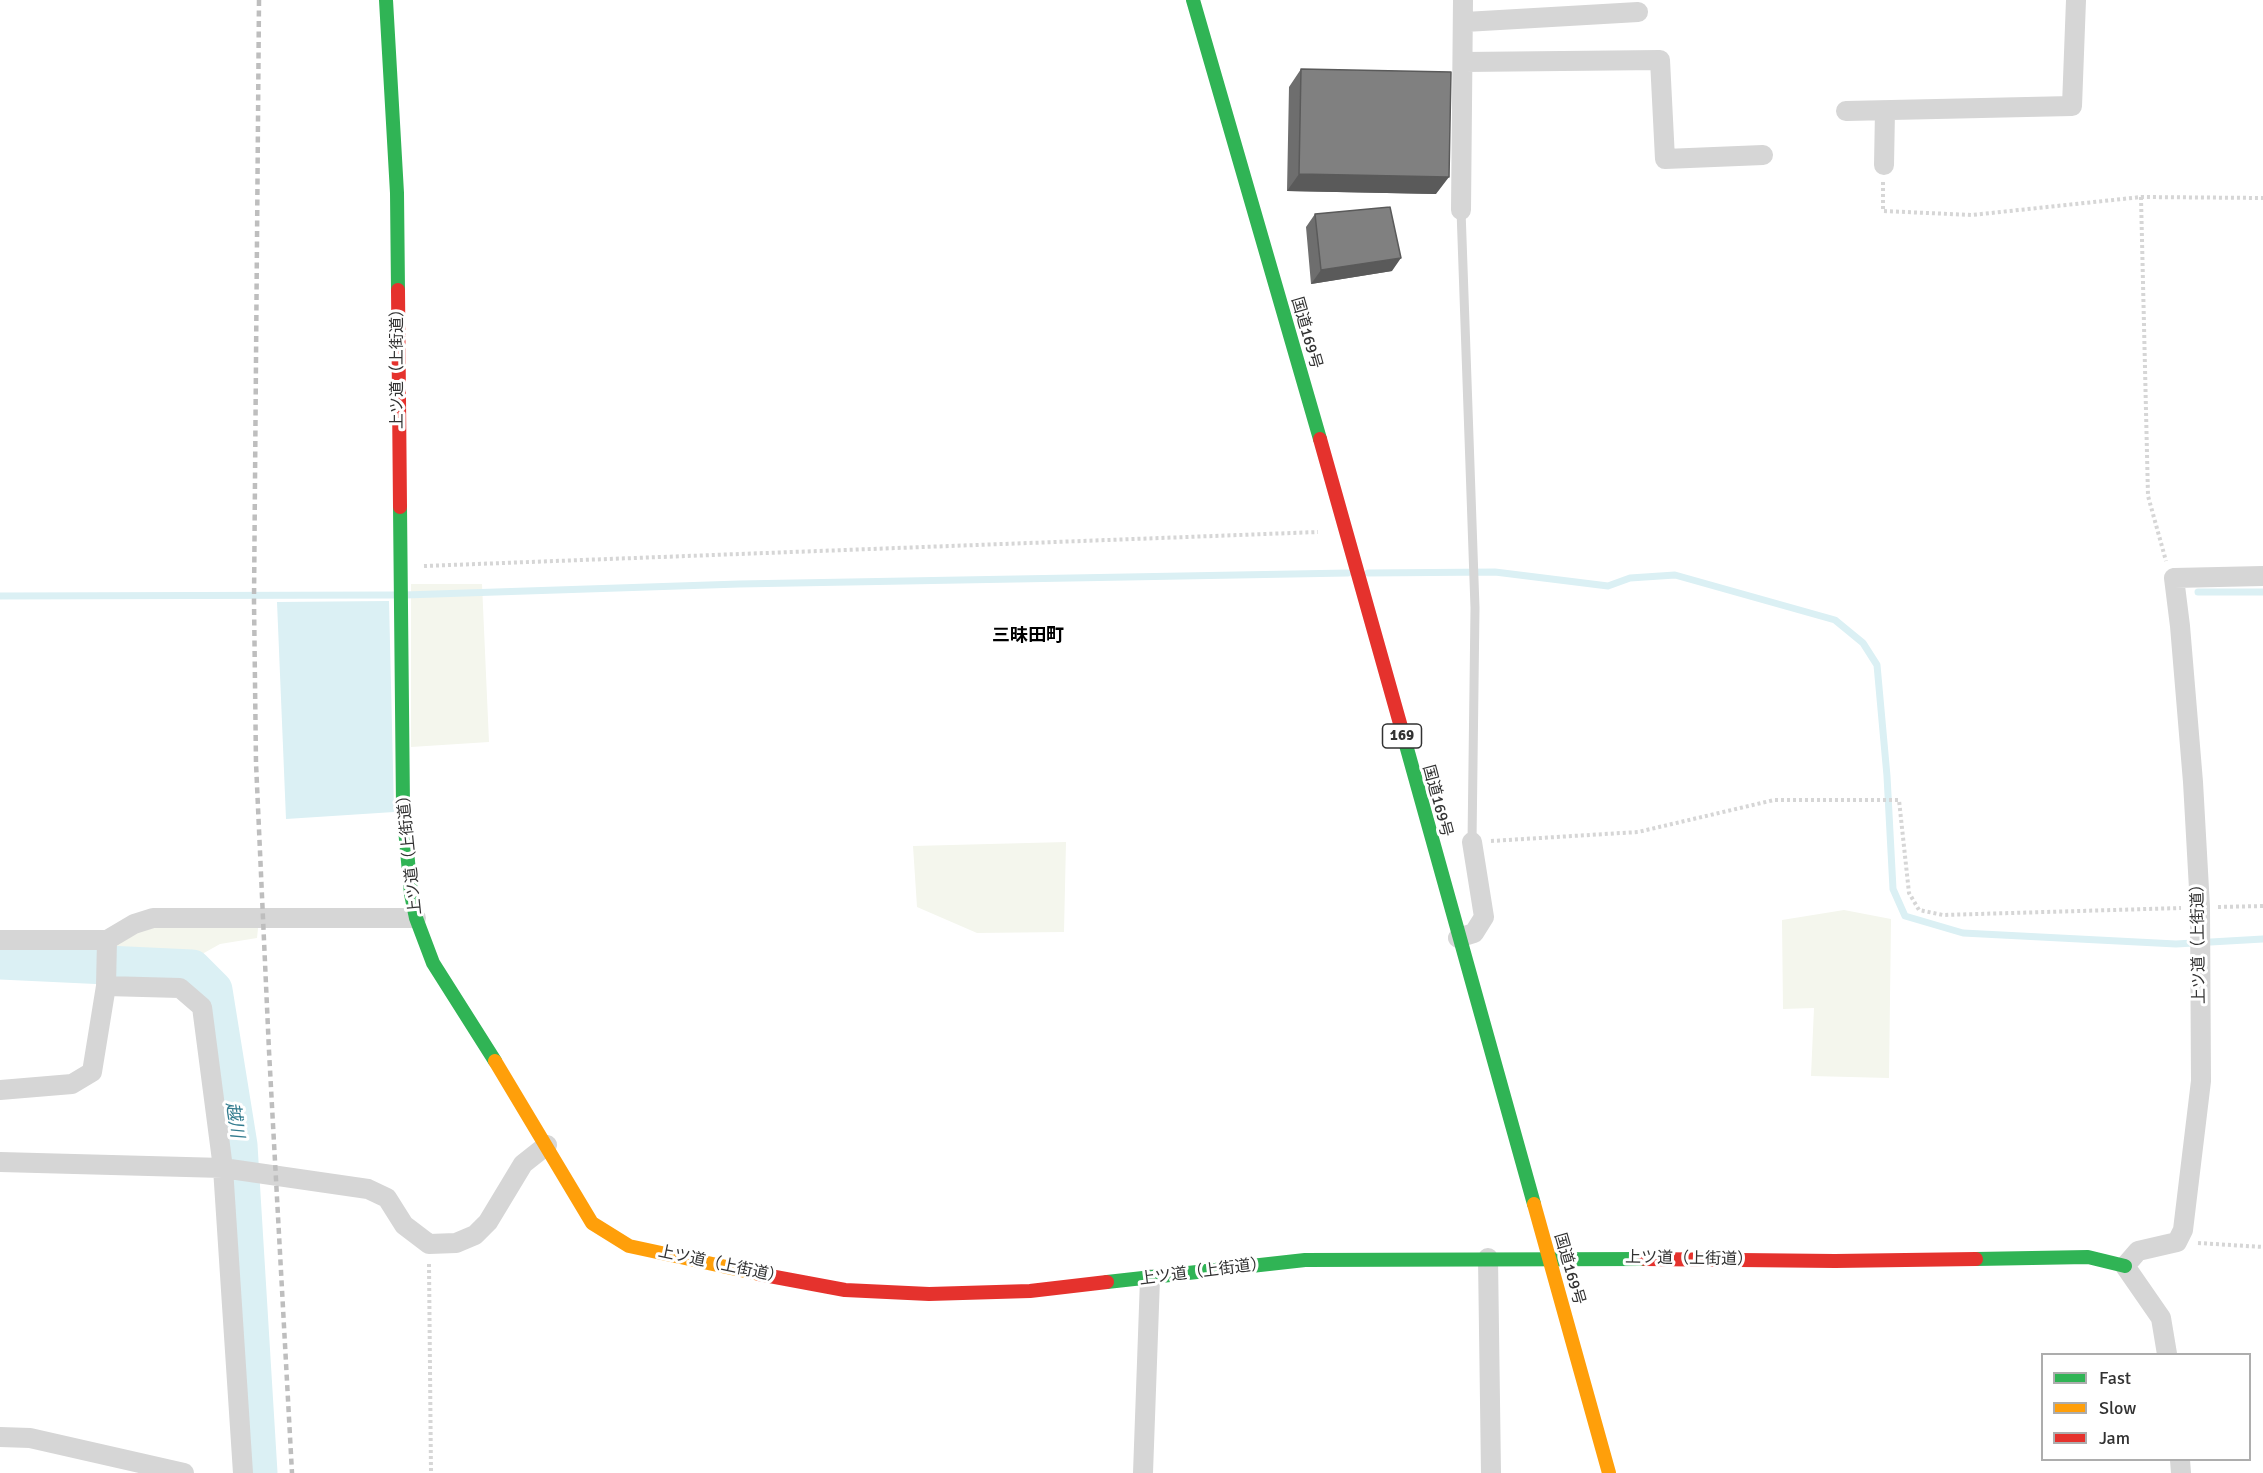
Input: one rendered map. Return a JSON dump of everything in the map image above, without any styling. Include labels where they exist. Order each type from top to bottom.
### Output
[{"type":"main road","name":"上ツ道（上街道）","points":[[386,0],[397,193],[403,807],[416,918],[433,963],[547,1145],[592,1223],[629,1246],[719,1267],[845,1290],[929,1294],[1030,1291],[1305,1260],[1549,1258],[1835,1261],[2088,1257],[2125,1266]]},
{"type":"main road","name":"国道169号","points":[[1193,0],[1346,531],[1609,1473]]},
{"type":"street","points":[[1461,210],[1465,22],[1463,0]]},
{"type":"street","points":[[1846,111],[2072,106],[2076,0]]},
{"type":"street","points":[[1465,22],[1552,9],[1638,12]]},
{"type":"street","points":[[1464,62],[1660,60],[1665,159],[1763,155]]},
{"type":"street","points":[[1884,111],[1884,165]]},
{"type":"street","points":[[2174,578],[2263,576]]},
{"type":"street","name":"上ツ道（上街道）","points":[[2174,578],[2191,758],[2200,907],[2201,1081],[2182,1230],[2177,1242]]},
{"type":"street","points":[[1458,938],[1474,933],[1484,917],[1472,842]]},
{"type":"street","points":[[0,940],[107,940],[134,924],[153,918],[416,918]]},
{"type":"street","points":[[0,1090],[72,1084],[92,1072],[106,986],[107,940]]},
{"type":"street","points":[[106,986],[180,988],[202,1007],[223,1168],[243,1473]]},
{"type":"street","points":[[0,1162],[223,1168],[368,1189],[387,1198],[404,1225],[429,1244],[456,1243],[475,1235],[488,1222],[523,1164],[547,1145]]},
{"type":"street","points":[[2167,1353],[2161,1318],[2125,1266],[2138,1251],[2177,1242]]},
{"type":"street","points":[[1488,1258],[1491,1473]]},
{"type":"street","points":[[1143,1473],[1150,1279]]},
{"type":"street","points":[[0,1437],[30,1438],[184,1473]]},
{"type":"lane","points":[[1461,210],[1475,608],[1472,842]]},
{"type":"path","points":[[1884,165],[1883,211],[1972,215],[2141,197],[2263,198]]},
{"type":"path","points":[[2141,197],[2148,496],[2164,555],[2174,578]]},
{"type":"path","points":[[399,567],[1346,531]]},
{"type":"path","points":[[1472,842],[1638,832],[1774,800],[1899,800],[1909,893],[1919,910],[1943,915],[2263,906]]},
{"type":"path","points":[[2177,1242],[2263,1247]]},
{"type":"path","points":[[429,1244],[431,1473]]},
{"type":"shaded area","points":[[411,584],[482,584],[489,742],[411,747]]},
{"type":"shaded area","points":[[389,601],[394,812],[286,819],[277,602]]},
{"type":"shaded area","points":[[1066,842],[1064,932],[977,933],[917,907],[913,846]]},
{"type":"shaded area","points":[[1844,910],[1891,919],[1889,1078],[1811,1076],[1814,1008],[1783,1009],[1782,920]]},
{"type":"shaded area","points":[[259,919],[257,938],[220,944],[179,967],[107,963],[108,941],[134,924]]},
{"type":"building","points":[[1301,69],[1451,72],[1449,177],[1299,174]]},
{"type":"building","points":[[1390,207],[1401,258],[1321,270],[1315,214]]},
{"type":"waterway","points":[[1368,573],[1495,572],[1608,586],[1630,578],[1675,575],[1835,620],[1863,643],[1877,665],[1887,776],[1893,889],[1905,916],[1963,933],[2176,944],[2263,939]]},
{"type":"waterway","points":[[405,595],[739,584],[1348,573]]},
{"type":"waterway","points":[[2198,592],[2263,592]]},
{"type":"waterway","points":[[0,596],[394,595]]},
{"type":"waterway","name":"越川","points":[[0,960],[192,969],[213,990],[238,1145],[258,1473]]},
{"type":"railway","points":[[259,0],[254,601],[256,763],[292,1473]]},
{"type":"traffic: fast","points":[[386,0],[397,193],[398,290]]},
{"type":"traffic: fast","points":[[1193,0],[1320,439]]},
{"type":"traffic: fast","points":[[400,507],[403,807],[411,894],[416,918],[433,963],[495,1061]]},
{"type":"traffic: fast","points":[[1401,727],[1534,1204]]},
{"type":"traffic: fast","points":[[1976,1259],[2088,1257],[2125,1266]]},
{"type":"traffic: fast","points":[[1107,1282],[1305,1260],[1645,1259]]},
{"type":"traffic: slow","points":[[495,1061],[592,1223],[629,1246],[759,1274]]},
{"type":"traffic: slow","points":[[1534,1204],[1609,1473]]},
{"type":"traffic: jam","points":[[398,290],[400,507]]},
{"type":"traffic: jam","points":[[1320,439],[1401,727]]},
{"type":"traffic: jam","points":[[1645,1259],[1835,1261],[1976,1259]]},
{"type":"traffic: jam","points":[[759,1274],[845,1290],[929,1294],[1030,1291],[1107,1282]]},
{"type":"district","name":"三昧田町","points":[[1028,636]]}]
